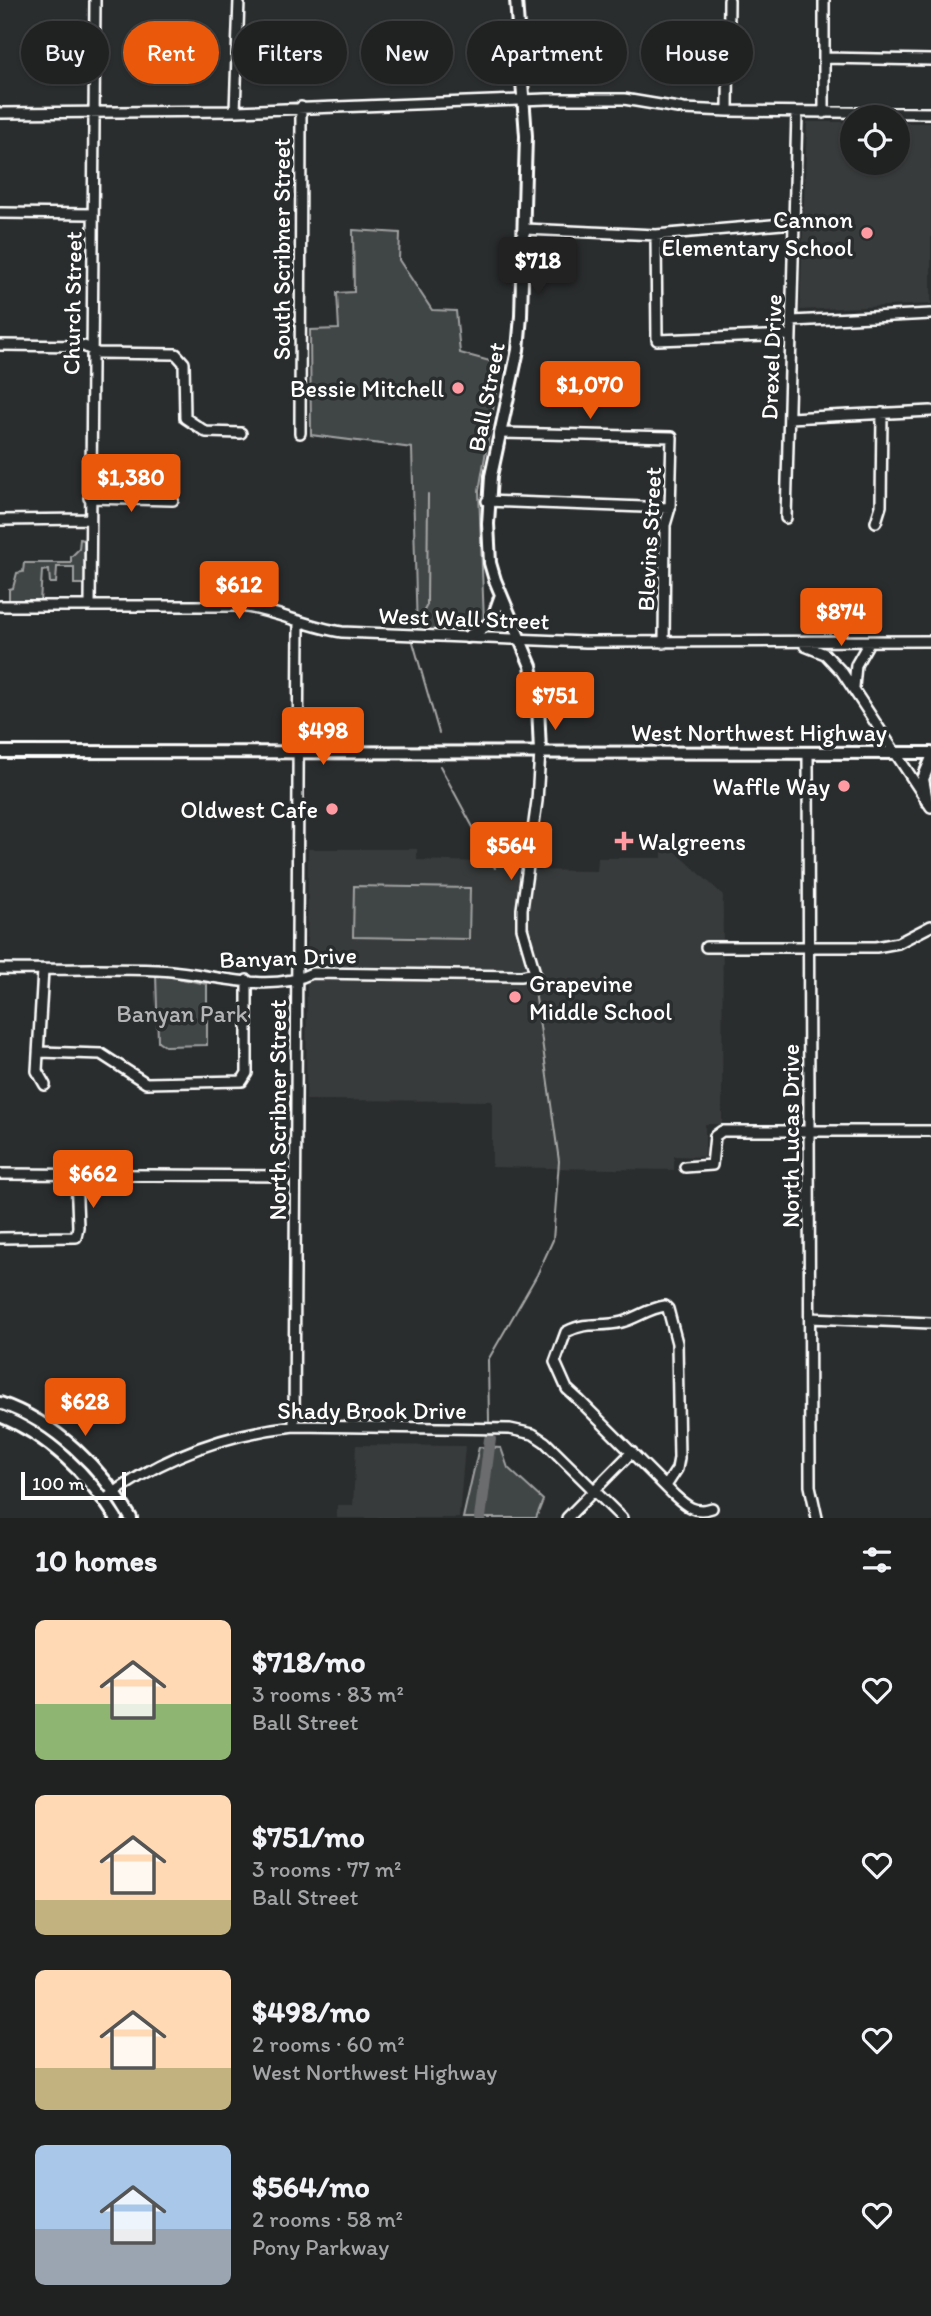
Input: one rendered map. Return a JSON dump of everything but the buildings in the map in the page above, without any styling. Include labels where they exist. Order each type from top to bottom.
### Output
[{"type":"main road","name":"Ball Street","points":[[516,0],[525,100],[525,229],[518,348],[487,501],[490,563],[500,595],[523,640],[537,697],[540,752]]},
{"type":"main road","points":[[467,637],[491,623],[500,595]]},
{"type":"main road","name":"West Northwest Highway","points":[[0,752],[808,753],[891,750],[931,753]]},
{"type":"main road","points":[[929,804],[923,779],[931,760]]},
{"type":"main road","points":[[0,1403],[24,1413],[61,1437],[114,1492],[131,1518]]},
{"type":"main road","points":[[0,1416],[20,1425],[52,1447],[104,1500],[116,1518]]},
{"type":"street","name":"Church Street","points":[[90,606],[95,0]]},
{"type":"street","points":[[235,111],[239,0]]},
{"type":"street","points":[[728,111],[729,0]]},
{"type":"street","points":[[824,0],[824,113]]},
{"type":"street","points":[[824,58],[931,60]]},
{"type":"street","points":[[0,113],[235,111],[624,99],[684,109],[797,113],[931,113]]},
{"type":"street","name":"South Scribner Street","points":[[300,433],[302,107]]},
{"type":"street","name":"Drexel Drive","points":[[786,519],[797,113]]},
{"type":"street","points":[[0,213],[92,214]]},
{"type":"street","points":[[525,229],[656,235],[794,223]]},
{"type":"street","points":[[656,235],[657,340],[791,335]]},
{"type":"street","points":[[792,321],[931,314]]},
{"type":"street","points":[[0,345],[85,346],[97,353],[176,354],[184,363],[185,418],[206,432],[241,433]]},
{"type":"street","points":[[789,418],[931,411]]},
{"type":"street","points":[[876,522],[881,506],[881,414]]},
{"type":"street","name":"Blevins Street","points":[[502,433],[672,437],[670,508],[666,525],[664,643]]},
{"type":"street","points":[[89,498],[173,500]]},
{"type":"street","points":[[487,501],[670,508]]},
{"type":"street","points":[[0,520],[89,519]]},
{"type":"street","name":"West Wall Street","points":[[0,606],[240,606],[259,608],[342,632],[523,640],[869,644],[931,641]]},
{"type":"street","points":[[299,621],[299,751]]},
{"type":"street","points":[[797,643],[825,654],[855,692],[929,804]]},
{"type":"street","points":[[855,692],[853,683],[856,664],[869,644]]},
{"type":"street","name":"North Scribner Street","points":[[294,1426],[299,751]]},
{"type":"street","name":"Banyan Drive","points":[[0,969],[159,970],[209,979],[247,981],[297,981],[312,973],[521,976],[535,973],[522,928],[522,909],[537,801],[540,752]]},
{"type":"street","name":"North Lucas Drive","points":[[808,753],[810,1486],[817,1518]]},
{"type":"street","points":[[706,947],[808,948],[898,943],[931,926]]},
{"type":"street","points":[[43,970],[37,1071],[45,1085]]},
{"type":"street","points":[[40,1052],[101,1054],[146,1083],[242,1081],[247,1073],[247,981]]},
{"type":"street","points":[[685,1167],[712,1165],[715,1136],[722,1131],[931,1131]]},
{"type":"street","points":[[0,1174],[295,1176]]},
{"type":"street","points":[[0,1238],[76,1237],[76,1174]]},
{"type":"street","points":[[666,1486],[677,1469],[679,1458],[677,1343],[674,1322],[665,1306],[625,1321],[586,1323],[574,1328],[561,1340],[555,1362],[566,1388],[666,1486],[693,1510],[712,1508]]},
{"type":"street","points":[[810,1318],[931,1323]]},
{"type":"street","name":"Shady Brook Drive","points":[[104,1500],[144,1472],[216,1440],[294,1426],[523,1430],[545,1442],[622,1518]]},
{"type":"street","points":[[568,1518],[632,1452]]},
{"type":"shaded area","name":"Cannon Elementary School","points":[[807,122],[840,122],[840,175],[910,175],[910,123],[931,123],[931,304],[800,310]]},
{"type":"shaded area","name":"Grapevine Middle School","points":[[662,839],[723,895],[722,1124],[705,1124],[705,1157],[674,1156],[674,1170],[492,1167],[492,1101],[306,1100],[308,849],[417,849],[417,860],[517,863],[517,870],[597,871],[598,858],[662,858]]},
{"type":"shaded area","points":[[356,1445],[465,1446],[459,1518],[337,1518],[337,1505],[353,1505]]},
{"type":"green space","points":[[353,230],[400,233],[399,260],[432,310],[456,311],[460,353],[501,364],[479,491],[484,622],[477,630],[417,632],[412,448],[311,435],[310,330],[339,329],[337,293],[354,292]]},
{"type":"green space","points":[[80,539],[84,540],[85,584],[74,584],[74,567],[57,567],[56,583],[50,583],[49,570],[42,571],[40,602],[9,602],[9,589],[13,588],[17,573],[23,572],[24,563],[71,563],[71,557],[79,549]]},
{"type":"green space","points":[[354,886],[470,888],[469,939],[353,937]]},
{"type":"green space","name":"Banyan Park","points":[[156,974],[207,984],[207,1045],[165,1046],[158,1041]]},
{"type":"green space","points":[[479,1447],[501,1448],[508,1468],[543,1500],[536,1518],[463,1518]]},
{"type":"waterway","points":[[414,629],[427,605],[428,494]]},
{"type":"waterway","points":[[413,642],[439,733]]},
{"type":"waterway","points":[[440,766],[495,868]]},
{"type":"waterway","points":[[489,1421],[488,1360],[537,1275],[553,1240],[559,1161],[534,984]]},
{"type":"waterway","points":[[480,1518],[490,1439]]},
{"type":"place","name":"Cannon Elementary School","points":[[867,233]]},
{"type":"place","name":"Bessie Mitchell","points":[[458,388]]},
{"type":"place","name":"Waffle Way","points":[[844,786]]},
{"type":"place","name":"Oldwest Cafe","points":[[332,809]]},
{"type":"place","name":"Walgreens","points":[[624,841]]},
{"type":"place","name":"Grapevine Middle School","points":[[515,997]]}]
